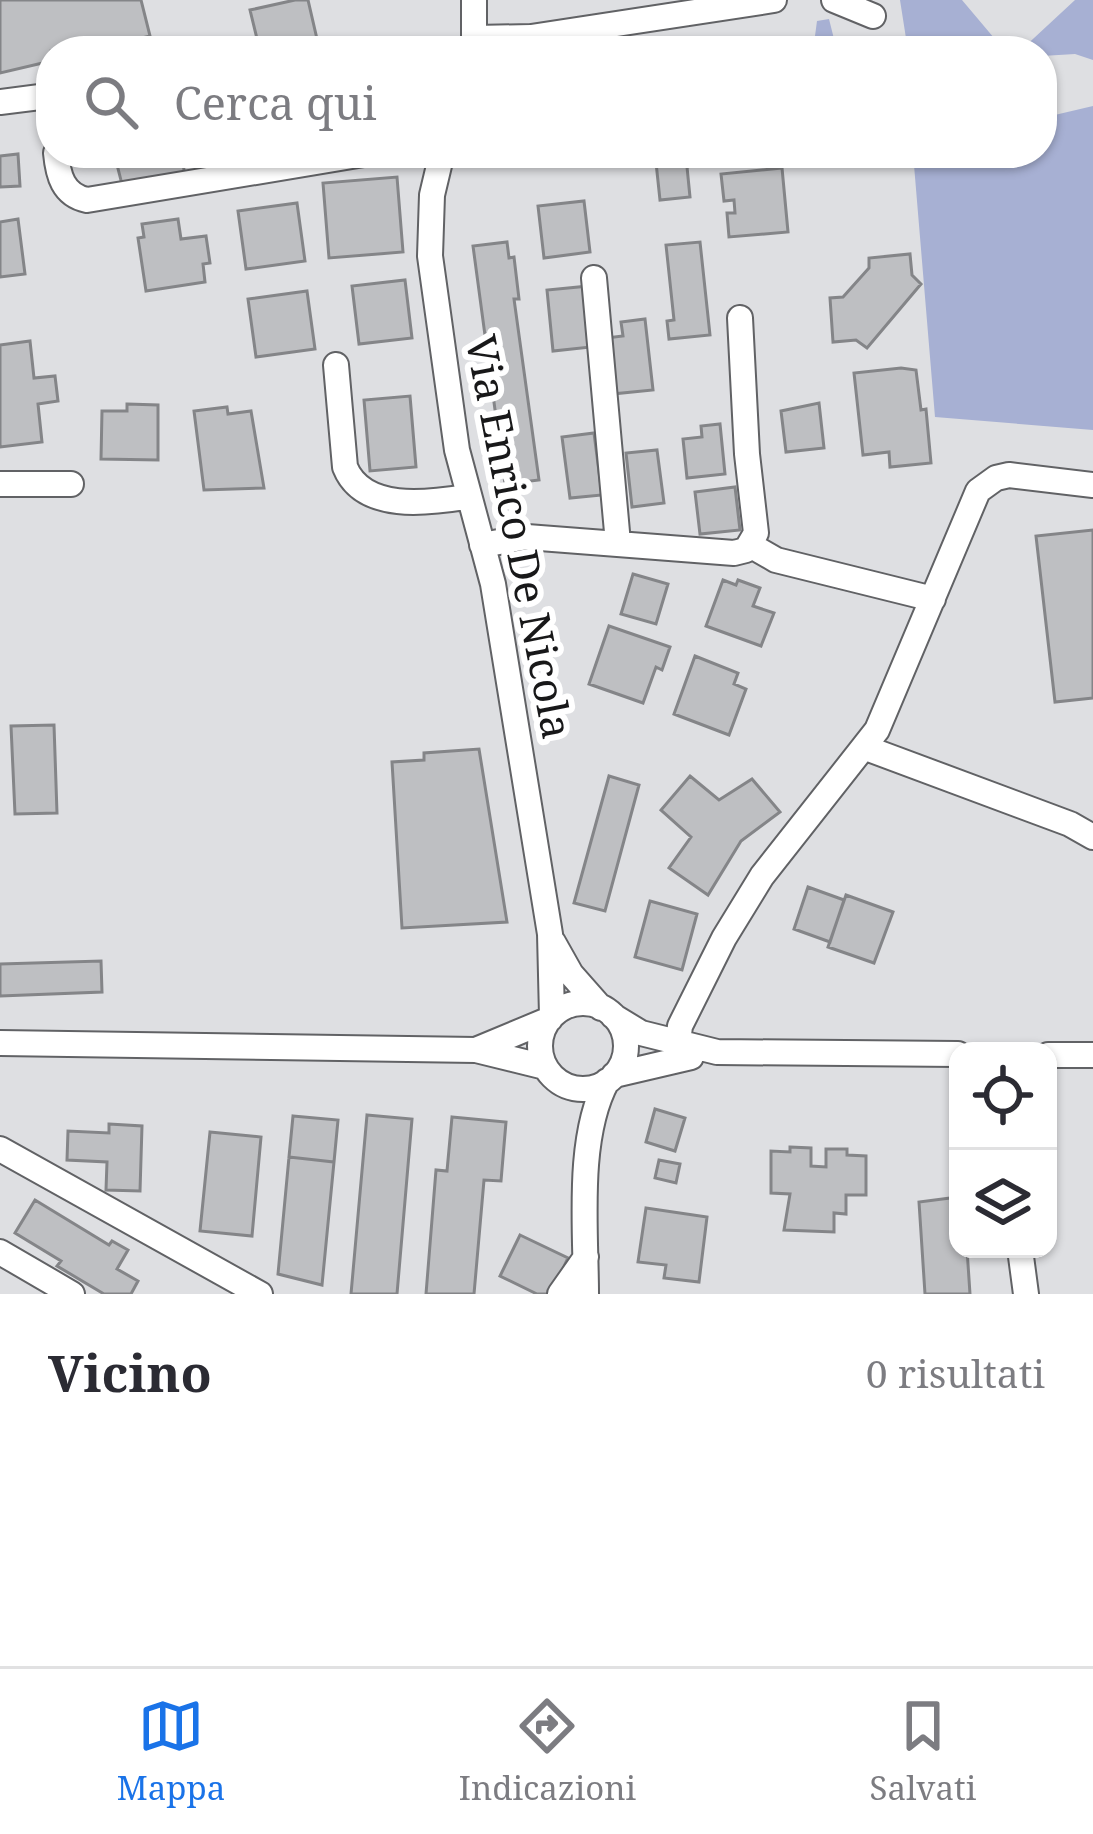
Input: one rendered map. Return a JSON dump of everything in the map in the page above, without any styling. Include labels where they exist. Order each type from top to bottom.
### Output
[{"type":"street","points":[[474,0],[474,36]]},
{"type":"street","points":[[542,36],[774,0]]},
{"type":"street","points":[[834,0],[873,16]]},
{"type":"street","points":[[0,102],[36,98]]},
{"type":"street","points":[[59,168],[62,182],[87,200],[280,168]]},
{"type":"street","name":"Via Enrico De Nicola","points":[[438,168],[432,195],[430,256],[466,497],[497,606],[550,934],[551,1018]]},
{"type":"street","points":[[594,278],[618,543]]},
{"type":"street","points":[[482,545],[520,536],[734,554],[750,545],[756,523],[747,454],[740,318]]},
{"type":"street","points":[[336,365],[344,467],[350,479],[382,497],[418,504],[466,497]]},
{"type":"street","points":[[676,1052],[680,1026],[724,938],[762,876],[866,748],[892,699],[969,505],[986,484],[1009,475],[1093,485]]},
{"type":"street","points":[[0,484],[71,484]]},
{"type":"street","points":[[750,545],[776,560],[932,599]]},
{"type":"street","points":[[866,748],[1070,824],[1093,837]]},
{"type":"street","name":"Via Enrico De Nicola","points":[[550,934],[571,974],[607,1012]]},
{"type":"street","points":[[476,1050],[576,1004],[607,1012],[676,1052]]},
{"type":"street","points":[[586,1294],[588,1144],[595,1110],[623,1061],[625,1043],[607,1012]]},
{"type":"street","points":[[551,1018],[540,1040],[588,1144]]},
{"type":"street","points":[[0,1042],[476,1050],[583,1089],[676,1052],[949,1054]]},
{"type":"street","points":[[1057,1054],[1093,1055]]},
{"type":"street","points":[[0,1149],[260,1294]]},
{"type":"street","points":[[0,1252],[72,1294]]},
{"type":"street","points":[[560,1294],[586,1257]]},
{"type":"street","points":[[1021,1258],[1026,1294]]},
{"type":"shaded area","points":[[900,0],[962,0],[992,36],[906,36]]},
{"type":"shaded area","points":[[1075,0],[1093,0],[1093,60],[1057,55],[1057,36],[1036,36]]},
{"type":"shaded area","points":[[829,19],[833,36],[815,36],[817,21]]},
{"type":"shaded area","points":[[1093,106],[1093,430],[935,417],[914,168],[1057,168],[1057,114]]},
{"type":"building","points":[[0,0],[141,0],[150,36],[36,36],[36,65],[0,73]]},
{"type":"building","points":[[308,0],[316,36],[256,36],[250,10]]},
{"type":"building","points":[[18,154],[20,186],[0,187],[0,156]]},
{"type":"building","points":[[118,168],[184,168],[185,179],[123,188]]},
{"type":"building","points":[[657,168],[687,168],[690,197],[660,200]]},
{"type":"building","points":[[782,168],[788,232],[729,237],[727,213],[735,213],[734,200],[724,201],[721,174]]},
{"type":"building","points":[[397,177],[403,252],[329,258],[323,183]]},
{"type":"building","points":[[584,201],[590,252],[544,258],[538,206]]},
{"type":"building","points":[[297,203],[305,261],[246,269],[238,211]]},
{"type":"building","points":[[18,219],[25,274],[0,277],[0,222]]},
{"type":"building","points":[[178,219],[181,239],[206,236],[210,263],[203,264],[205,282],[146,291],[138,238],[144,237],[142,224]]},
{"type":"building","points":[[507,242],[509,258],[514,257],[519,299],[514,299],[539,480],[505,484],[473,246]]},
{"type":"building","points":[[700,242],[710,335],[669,339],[667,321],[674,320],[666,245]]},
{"type":"building","points":[[910,254],[912,275],[921,284],[867,348],[856,340],[833,342],[830,298],[843,297],[869,268],[869,258]]},
{"type":"building","points":[[405,280],[412,338],[359,344],[352,286]]},
{"type":"building","points":[[589,286],[591,347],[553,351],[547,290]]},
{"type":"building","points":[[307,291],[315,349],[256,357],[248,299]]},
{"type":"building","points":[[645,319],[653,390],[612,394],[606,338],[623,336],[621,322]]},
{"type":"building","points":[[30,341],[34,378],[55,376],[58,401],[38,404],[42,442],[0,447],[0,345]]},
{"type":"building","points":[[916,370],[921,410],[926,409],[931,463],[890,467],[889,452],[863,455],[854,373]]},
{"type":"building","points":[[410,396],[416,467],[370,471],[364,400]]},
{"type":"building","points":[[819,403],[824,448],[786,452],[781,411]]},
{"type":"building","points":[[127,404],[158,405],[158,460],[101,459],[102,411],[127,411]]},
{"type":"building","points":[[227,407],[228,414],[251,411],[264,488],[204,490],[194,411]]},
{"type":"building","points":[[720,424],[725,474],[687,478],[683,439],[702,437],[701,426]]},
{"type":"building","points":[[594,433],[602,495],[570,498],[562,437]]},
{"type":"building","points":[[657,450],[664,503],[632,507],[626,453]]},
{"type":"building","points":[[735,487],[740,530],[700,534],[695,492]]},
{"type":"building","points":[[1093,530],[1093,698],[1055,702],[1036,536]]},
{"type":"building","points":[[633,574],[668,584],[656,624],[621,614]]},
{"type":"building","points":[[723,580],[760,588],[753,606],[774,613],[761,646],[706,626]]},
{"type":"building","points":[[609,626],[670,647],[662,670],[656,667],[643,703],[589,684]]},
{"type":"building","points":[[695,656],[738,673],[734,684],[746,689],[729,735],[674,714]]},
{"type":"building","points":[[54,725],[57,813],[15,814],[11,726]]},
{"type":"building","points":[[479,749],[507,922],[402,928],[392,762],[424,760],[424,753]]},
{"type":"building","points":[[609,776],[639,785],[605,911],[574,903]]},
{"type":"building","points":[[690,776],[719,800],[752,779],[780,812],[741,841],[708,895],[669,868],[691,837],[661,810]]},
{"type":"building","points":[[808,887],[844,900],[830,942],[794,929]]},
{"type":"building","points":[[846,895],[893,912],[874,963],[828,947]]},
{"type":"building","points":[[650,901],[697,914],[682,970],[635,957]]},
{"type":"building","points":[[101,961],[102,992],[0,996],[0,964]]},
{"type":"building","points":[[655,1109],[685,1118],[675,1151],[646,1142]]},
{"type":"building","points":[[367,1115],[412,1119],[397,1294],[351,1294]]},
{"type":"building","points":[[293,1116],[338,1120],[334,1162],[289,1157]]},
{"type":"building","points":[[452,1117],[506,1122],[501,1181],[484,1180],[474,1294],[426,1294],[436,1170],[447,1171]]},
{"type":"building","points":[[109,1124],[142,1126],[140,1191],[106,1190],[107,1162],[67,1160],[68,1131],[109,1133]]},
{"type":"building","points":[[210,1132],[261,1137],[252,1236],[200,1231]]},
{"type":"building","points":[[790,1147],[811,1148],[811,1166],[826,1167],[826,1149],[847,1149],[847,1155],[866,1156],[866,1195],[846,1195],[846,1214],[834,1213],[834,1232],[784,1230],[790,1194],[771,1193],[771,1151],[790,1152]]},
{"type":"building","points":[[289,1157],[334,1162],[322,1285],[278,1274]]},
{"type":"building","points":[[659,1160],[680,1164],[676,1183],[655,1178]]},
{"type":"building","points":[[949,1198],[949,1258],[968,1258],[970,1294],[925,1294],[919,1202]]},
{"type":"building","points":[[35,1200],[109,1245],[112,1241],[128,1250],[117,1269],[138,1281],[131,1294],[104,1294],[15,1233]]},
{"type":"building","points":[[646,1208],[707,1217],[699,1282],[664,1278],[666,1265],[638,1262]]},
{"type":"building","points":[[520,1235],[568,1258],[551,1294],[537,1294],[500,1276]]}]
